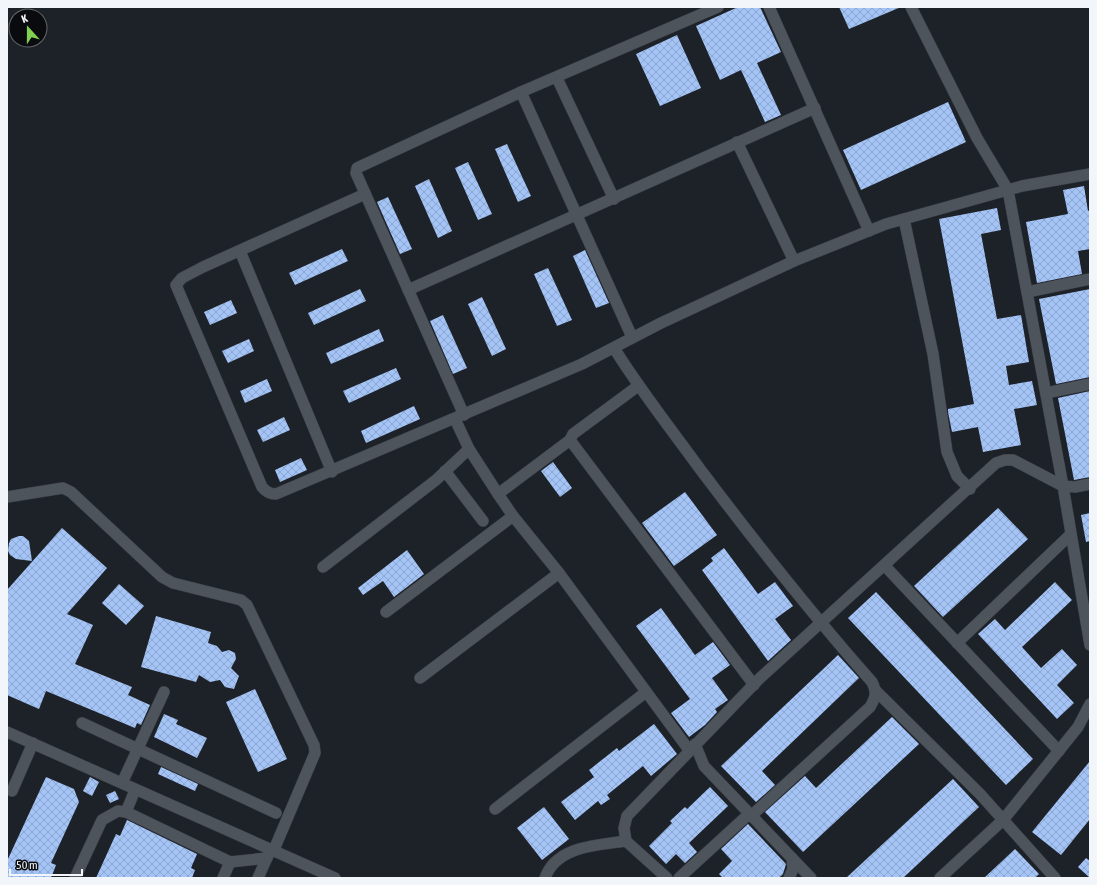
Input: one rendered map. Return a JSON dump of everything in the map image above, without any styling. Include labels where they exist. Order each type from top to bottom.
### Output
[{"type":"lane","points":[[718,7],[522,92],[357,168],[356,173],[408,290],[460,417],[469,449],[498,494],[646,692],[692,747],[704,766],[811,878]]},
{"type":"lane","points":[[769,7],[869,231]]},
{"type":"lane","points":[[911,7],[977,138],[1008,190],[1071,534],[1085,588],[1090,645]]},
{"type":"lane","points":[[557,78],[614,199]]},
{"type":"lane","points":[[522,92],[632,337]]},
{"type":"lane","points":[[408,290],[578,216],[737,142],[815,108]]},
{"type":"lane","points":[[737,142],[794,261]]},
{"type":"lane","points":[[365,194],[182,278],[177,283],[176,288],[264,489],[269,493],[276,494],[332,472],[582,364],[632,337],[794,261],[869,231],[904,219],[1008,190],[1090,174]]},
{"type":"lane","points":[[904,219],[933,354],[947,452],[957,476],[970,489]]},
{"type":"lane","points":[[240,251],[332,472]]},
{"type":"lane","points":[[1027,292],[1090,279]]},
{"type":"lane","points":[[614,348],[638,386],[762,551],[821,624],[872,682],[876,691],[980,794],[1055,878]]},
{"type":"lane","points":[[1046,393],[1090,384]]},
{"type":"lane","points":[[498,494],[570,440],[573,434],[638,386]]},
{"type":"lane","points":[[570,440],[754,685]]},
{"type":"lane","points":[[323,567],[445,471],[469,449]]},
{"type":"lane","points":[[667,878],[626,841],[624,828],[627,816],[692,747],[754,685],[970,489],[996,463],[1005,460],[1013,460],[1063,486],[1075,487],[1090,484]]},
{"type":"lane","points":[[445,471],[484,521]]},
{"type":"lane","points":[[7,497],[63,488],[71,492],[162,577],[173,583],[241,600],[247,604],[315,753],[258,878]]},
{"type":"lane","points":[[386,612],[513,516]]},
{"type":"lane","points":[[957,643],[1071,534]]},
{"type":"lane","points":[[885,566],[1059,750]]},
{"type":"lane","points":[[420,678],[559,574]]},
{"type":"lane","points":[[679,878],[870,707],[876,697],[876,691]]},
{"type":"lane","points":[[122,783],[164,692]]},
{"type":"lane","points":[[495,809],[646,692]]},
{"type":"lane","points":[[940,878],[1004,820],[1078,727],[1090,704]]},
{"type":"lane","points":[[82,723],[276,813]]},
{"type":"lane","points":[[7,732],[122,783],[270,854],[335,878]]},
{"type":"lane","points":[[12,791],[33,743]]},
{"type":"lane","points":[[126,812],[136,790]]},
{"type":"lane","points":[[75,878],[102,820],[118,811],[126,812],[230,862],[270,854]]},
{"type":"lane","points":[[545,878],[548,869],[566,854],[585,847],[626,841]]},
{"type":"lane","points":[[789,878],[793,869],[792,858]]},
{"type":"lane","points":[[223,878],[230,862]]},
{"type":"building","points":[[738,7],[760,7],[781,52],[757,63],[781,115],[765,122],[741,70],[720,80],[696,26]]},
{"type":"building","points":[[839,7],[901,7],[849,29]]},
{"type":"building","points":[[677,35],[701,88],[660,106],[636,54]]},
{"type":"building","points":[[948,102],[966,142],[861,190],[843,150]]},
{"type":"building","points":[[507,144],[531,196],[518,202],[495,149]]},
{"type":"building","points":[[468,162],[492,214],[478,220],[455,168]]},
{"type":"building","points":[[429,179],[452,231],[438,238],[415,186]]},
{"type":"building","points":[[1084,186],[1088,211],[1090,210],[1090,249],[1078,251],[1082,274],[1037,283],[1026,222],[1068,214],[1063,190]]},
{"type":"building","points":[[388,197],[412,249],[400,254],[377,202]]},
{"type":"building","points":[[997,208],[1001,230],[981,234],[997,319],[1021,315],[1029,362],[1006,366],[1009,385],[1032,381],[1037,405],[1014,409],[1021,445],[983,452],[978,427],[952,432],[948,412],[948,409],[974,404],[939,219]]},
{"type":"building","points":[[342,249],[348,261],[295,285],[289,273]]},
{"type":"building","points":[[585,250],[609,303],[596,308],[573,256]]},
{"type":"building","points":[[548,268],[572,320],[557,326],[534,274]]},
{"type":"building","points":[[360,289],[366,301],[314,325],[308,313]]},
{"type":"building","points":[[1090,289],[1090,377],[1056,384],[1039,299]]},
{"type":"building","points":[[482,297],[506,349],[492,356],[468,304]]},
{"type":"building","points":[[231,300],[237,313],[210,325],[204,312]]},
{"type":"building","points":[[443,315],[467,368],[453,374],[430,321]]},
{"type":"building","points":[[379,329],[384,341],[331,364],[326,353]]},
{"type":"building","points":[[249,339],[254,351],[228,363],[222,351]]},
{"type":"building","points":[[396,368],[401,379],[349,403],[343,391]]},
{"type":"building","points":[[267,379],[272,391],[245,403],[240,391]]},
{"type":"building","points":[[1090,391],[1090,477],[1074,480],[1058,398]]},
{"type":"building","points":[[414,406],[420,419],[366,443],[361,431]]},
{"type":"building","points":[[284,417],[290,430],[263,442],[257,430]]},
{"type":"building","points":[[301,458],[307,470],[280,482],[275,470]]},
{"type":"building","points":[[553,462],[572,488],[560,497],[541,471]]},
{"type":"building","points":[[685,492],[717,535],[674,566],[642,523]]},
{"type":"building","points":[[998,508],[1028,539],[943,617],[914,586]]},
{"type":"building","points":[[1090,513],[1090,541],[1086,542],[1081,515]]},
{"type":"building","points":[[62,528],[107,568],[67,614],[93,625],[75,664],[132,687],[128,695],[150,705],[141,725],[137,723],[135,728],[46,691],[39,709],[7,695],[7,590]]},
{"type":"building","points":[[23,536],[29,541],[32,561],[16,559],[10,555],[8,551],[9,543],[11,539]]},
{"type":"building","points":[[724,548],[758,594],[775,582],[793,606],[775,619],[791,640],[768,661],[702,570],[713,561],[711,558]]},
{"type":"building","points":[[407,550],[424,574],[394,597],[383,581],[363,595],[358,588]]},
{"type":"building","points":[[1055,582],[1072,600],[1022,647],[1041,668],[1062,649],[1077,665],[1057,685],[1074,703],[1057,719],[978,634],[995,619],[1005,630]]},
{"type":"building","points":[[119,584],[144,606],[126,625],[102,603]]},
{"type":"building","points":[[876,592],[1033,759],[1006,785],[848,618]]},
{"type":"building","points":[[661,608],[695,655],[713,642],[730,665],[712,678],[728,700],[715,709],[717,712],[705,725],[689,737],[671,713],[690,699],[636,626]]},
{"type":"building","points":[[156,616],[211,632],[208,643],[217,646],[222,652],[229,650],[235,653],[236,659],[231,668],[239,676],[234,689],[225,687],[220,680],[210,682],[199,675],[196,682],[141,667]]},
{"type":"building","points":[[838,655],[859,678],[762,771],[775,785],[756,802],[721,766]]},
{"type":"building","points":[[255,689],[287,759],[258,772],[226,702]]},
{"type":"building","points":[[164,714],[178,720],[176,724],[207,738],[197,758],[154,737]]},
{"type":"building","points":[[892,717],[919,744],[803,852],[765,812],[805,776],[816,788]]},
{"type":"building","points":[[654,724],[677,754],[651,776],[643,766],[607,795],[610,799],[601,805],[598,801],[575,820],[561,802],[594,777],[589,770],[617,748],[619,751]]},
{"type":"building","points":[[1090,761],[1090,819],[1061,855],[1032,832]]},
{"type":"building","points":[[161,767],[198,784],[195,791],[158,774]]},
{"type":"building","points":[[46,777],[74,789],[79,802],[51,863],[56,865],[51,878],[7,878],[7,861]]},
{"type":"building","points":[[90,777],[99,782],[92,796],[83,791]]},
{"type":"building","points":[[953,779],[979,807],[903,878],[846,878]]},
{"type":"building","points":[[710,787],[728,806],[689,843],[697,852],[685,863],[676,854],[666,864],[649,846],[672,823],[670,821],[685,807],[687,809]]},
{"type":"building","points":[[115,791],[119,799],[110,803],[106,795]]},
{"type":"building","points":[[544,807],[569,839],[542,860],[517,828]]},
{"type":"building","points":[[127,820],[197,854],[191,868],[195,870],[192,878],[96,878],[116,834],[120,836]]},
{"type":"building","points":[[748,824],[786,864],[783,874],[779,878],[723,878],[719,874],[732,861],[721,849]]},
{"type":"building","points":[[1015,849],[1039,874],[1035,878],[984,878]]},
{"type":"building","points":[[1086,858],[1090,861],[1090,878],[1078,867]]}]
